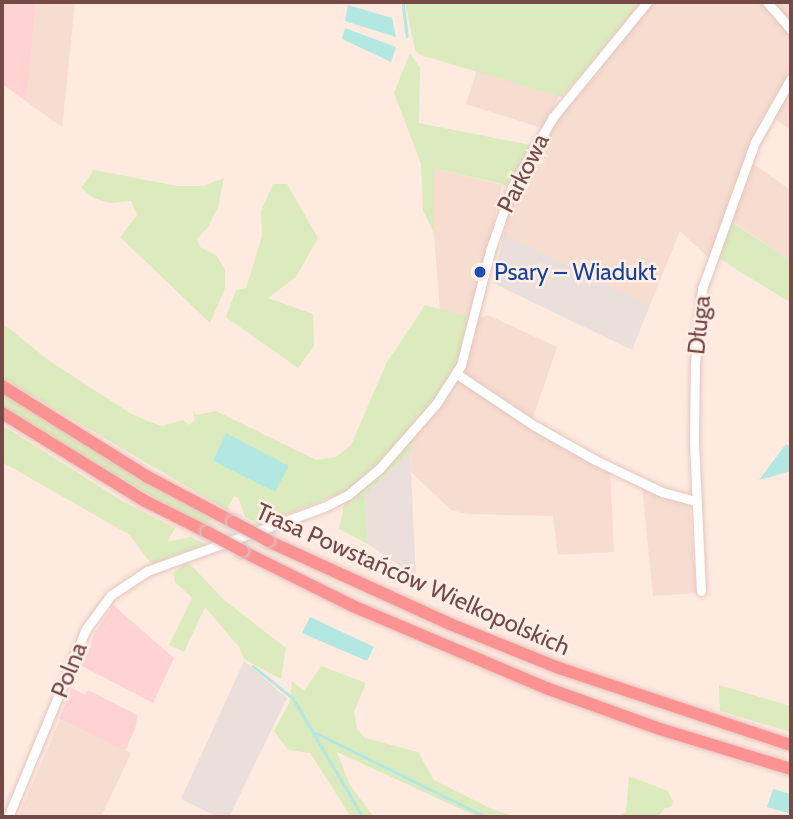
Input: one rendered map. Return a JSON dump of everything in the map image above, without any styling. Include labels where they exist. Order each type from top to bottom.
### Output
[{"type":"highway","name":"Trasa Powstańców Wielkopolskich","points":[[2,386],[146,476],[268,541],[426,614],[559,668],[791,745]]},
{"type":"highway","name":"Trasa Powstańców Wielkopolskich","points":[[2,413],[124,489],[365,611],[546,688],[660,729],[791,769]]},
{"type":"street","name":"Parkowa","points":[[174,561],[324,507],[369,480],[400,447],[457,374],[472,332],[499,219],[512,187],[553,117],[647,2]]},
{"type":"street","points":[[767,2],[791,30]]},
{"type":"street","name":"Długa","points":[[701,591],[695,501],[695,363],[702,289],[755,142],[791,78]]},
{"type":"street","points":[[457,374],[535,426],[595,460],[662,492],[695,501]]},
{"type":"street","name":"Polna","points":[[8,817],[94,614],[121,587],[174,561]]},
{"type":"shaded area","points":[[2,2],[36,2],[27,102],[2,84]]},
{"type":"shaded area","points":[[36,2],[75,2],[62,127],[27,102]]},
{"type":"shaded area","points":[[641,2],[791,2],[791,130],[772,117],[755,149],[753,164],[791,190],[791,261],[730,220],[713,262],[680,231],[650,305],[504,234],[507,224],[504,221],[515,192],[555,124],[589,81],[582,74]]},
{"type":"shaded area","points":[[477,70],[559,96],[542,128],[466,104]]},
{"type":"shaded area","points":[[434,168],[502,185],[472,318],[440,311],[434,234]]},
{"type":"shaded area","points":[[504,234],[650,305],[632,350],[493,283]]},
{"type":"shaded area","points":[[488,315],[557,347],[530,426],[610,471],[614,552],[558,555],[553,516],[468,514],[451,510],[411,472],[410,452],[417,434],[453,387],[470,351],[478,319]]},
{"type":"shaded area","points":[[410,452],[416,577],[368,544],[365,495]]},
{"type":"shaded area","points":[[642,486],[689,504],[696,593],[653,596]]},
{"type":"shaded area","points":[[113,605],[174,658],[153,703],[80,665],[89,652],[94,634]]},
{"type":"shaded area","points":[[244,661],[287,698],[229,817],[218,817],[181,799]]},
{"type":"shaded area","points":[[72,688],[85,695],[88,690],[137,715],[136,726],[125,751],[59,719]]},
{"type":"shaded area","points":[[60,720],[131,753],[101,817],[18,817]]},
{"type":"green space","points":[[405,2],[641,2],[562,97],[420,55],[415,50]]},
{"type":"green space","points":[[410,53],[420,68],[419,123],[531,145],[509,186],[434,168],[434,234],[423,210],[421,164],[394,93]]},
{"type":"green space","points":[[94,170],[177,186],[203,186],[224,178],[218,207],[208,227],[197,239],[200,247],[217,256],[225,270],[225,288],[210,323],[120,237],[137,215],[131,201],[110,203],[94,198],[81,188]]},
{"type":"green space","points":[[273,184],[287,184],[318,238],[296,277],[268,298],[313,314],[314,346],[298,368],[226,317],[236,290],[246,288],[262,236],[261,211]]},
{"type":"green space","points":[[729,220],[791,261],[791,303],[715,256]]},
{"type":"green space","points":[[425,305],[478,319],[470,351],[453,387],[417,434],[410,452],[365,495],[368,544],[339,529],[347,491],[260,525],[245,517],[238,497],[234,496],[227,510],[2,378],[2,323],[51,362],[130,413],[150,422],[162,426],[183,420],[189,425],[195,420],[193,411],[196,415],[216,411],[316,460],[336,457],[351,445],[387,362]]},
{"type":"green space","points":[[2,393],[115,464],[214,519],[202,525],[37,430],[2,407]]},
{"type":"green space","points":[[2,425],[124,502],[175,528],[167,542],[191,537],[206,545],[151,564],[130,535],[2,462]]},
{"type":"green space","points":[[188,562],[224,600],[286,648],[281,679],[244,659],[239,647],[205,607],[184,652],[169,645],[192,598],[175,582],[173,573]]},
{"type":"green space","points":[[321,666],[366,683],[354,712],[357,729],[365,738],[418,752],[434,780],[492,809],[516,817],[478,817],[337,752],[350,785],[374,817],[351,817],[310,753],[288,750],[274,731],[290,701],[292,681],[304,691]]},
{"type":"green space","points":[[719,685],[791,706],[791,732],[720,711]]},
{"type":"green space","points":[[629,776],[668,791],[673,802],[671,807],[665,808],[658,817],[583,817],[620,815],[626,812]]},
{"type":"water","points":[[348,5],[392,18],[396,37],[345,21]]},
{"type":"water","points":[[345,28],[396,47],[391,62],[342,39]]},
{"type":"water","points":[[226,433],[289,466],[275,492],[213,461]]},
{"type":"water","points":[[786,444],[791,447],[791,471],[759,480]]},
{"type":"water","points":[[310,617],[374,647],[367,661],[302,633]]},
{"type":"water","points":[[773,789],[791,794],[791,814],[767,807]]},
{"type":"waterway","points":[[403,2],[407,36]]},
{"type":"waterway","points":[[253,666],[293,698],[363,817]]},
{"type":"waterway","points":[[316,733],[487,817]]},
{"type":"place","name":"Psary – Wiadukt","points":[[480,272]]}]
